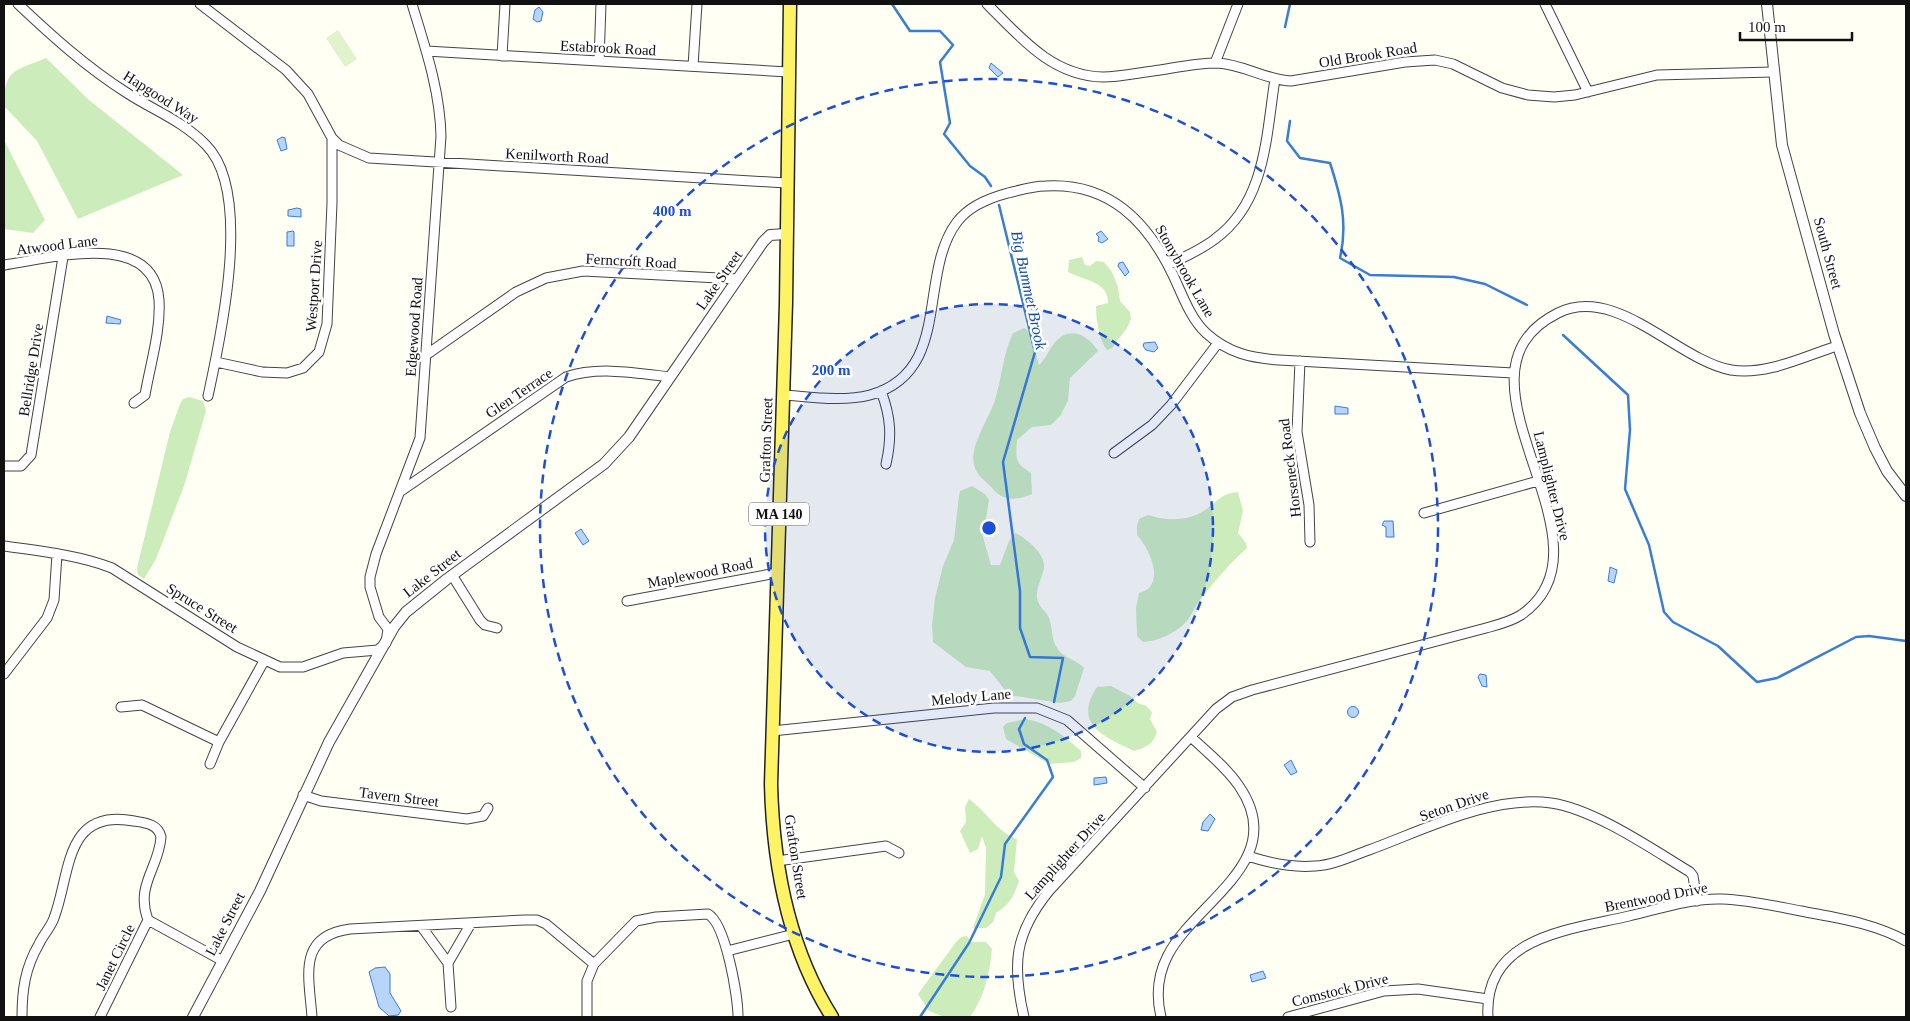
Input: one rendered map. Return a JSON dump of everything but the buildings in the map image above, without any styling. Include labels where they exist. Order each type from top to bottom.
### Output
[{"type":"main road","name":"Grafton Street","points":[[790,4],[784,395],[772,731],[772,824],[777,861],[794,934],[830,1016]]},
{"type":"street","name":"Hapgood Way","points":[[18,4],[62,45],[95,71],[128,94],[185,126],[207,145],[216,159],[226,181],[230,206],[225,303],[216,362],[208,396]]},
{"type":"street","points":[[200,4],[286,70],[308,94],[332,138]]},
{"type":"street","name":"Edgewood Road","points":[[386,643],[388,629],[379,617],[370,580],[376,554],[420,438],[440,162],[440,110],[426,51],[412,4]]},
{"type":"street","points":[[502,56],[505,4]]},
{"type":"street","points":[[599,61],[601,4]]},
{"type":"street","points":[[693,66],[697,4]]},
{"type":"street","name":"Old Brook Road","points":[[986,4],[1040,54],[1065,69],[1078,73],[1116,76],[1215,63],[1238,67],[1275,79],[1300,80],[1405,62],[1435,60],[1453,64],[1487,82],[1519,93],[1554,97],[1588,92],[1657,76],[1773,72]]},
{"type":"street","points":[[1215,63],[1238,4]]},
{"type":"street","points":[[1545,4],[1588,92]]},
{"type":"street","name":"South Street","points":[[1767,4],[1782,145],[1837,346],[1860,413],[1875,448],[1887,471],[1906,496]]},
{"type":"street","name":"Estabrook Road","points":[[426,51],[788,72]]},
{"type":"street","points":[[1168,265],[1215,240],[1230,227],[1244,210],[1258,180],[1275,79]]},
{"type":"street","name":"Westport Drive","points":[[216,362],[262,372],[287,373],[303,368],[319,352],[327,324],[332,203],[332,138]]},
{"type":"street","name":"Kenilworth Road","points":[[332,138],[346,149],[369,158],[786,183]]},
{"type":"street","name":"Stonybrook Lane","points":[[784,395],[849,397],[881,391],[905,376],[917,359],[925,339],[942,257],[948,236],[957,221],[969,210],[985,201],[1024,189],[1046,186],[1083,189],[1100,195],[1114,202],[1139,222],[1154,240],[1197,322],[1218,343],[1245,356],[1300,361],[1513,373]]},
{"type":"street","name":"Lake Street","points":[[194,1017],[260,891],[303,795],[330,741],[394,626],[406,612],[452,575],[604,464],[629,437],[768,237],[786,234]]},
{"type":"street","name":"Atwood Lane","points":[[4,265],[96,252],[122,255],[142,266],[157,289],[159,317],[145,395],[134,403]]},
{"type":"street","name":"Bellridge Drive","points":[[4,466],[21,466],[31,455],[63,257]]},
{"type":"street","name":"Ferncroft Road","points":[[426,355],[516,292],[546,278],[583,271],[738,279]]},
{"type":"street","name":"Lamplighter Drive","points":[[1024,1017],[1018,993],[1016,964],[1025,927],[1049,891],[1216,709],[1232,698],[1252,690],[1486,628],[1522,614],[1544,589],[1553,563],[1554,537],[1517,406],[1513,373],[1524,344],[1539,326],[1558,313],[1577,307],[1599,308],[1619,313],[1703,360],[1732,370],[1764,369],[1837,346]]},
{"type":"street","points":[[1114,453],[1152,425],[1171,405],[1218,343]]},
{"type":"street","name":"Horseneck Road","points":[[1300,361],[1297,432],[1309,505],[1310,542]]},
{"type":"street","name":"Glen Terrace","points":[[400,492],[566,377],[584,372],[601,371],[670,377]]},
{"type":"street","points":[[881,391],[891,422],[891,442],[886,464]]},
{"type":"street","points":[[1424,513],[1538,481]]},
{"type":"street","name":"Spruce Street","points":[[4,546],[97,562],[112,568],[237,647],[280,667],[302,666],[343,653],[378,650],[386,643]]},
{"type":"street","points":[[4,674],[47,618],[54,600],[57,554]]},
{"type":"street","points":[[452,575],[480,620],[485,625],[497,628]]},
{"type":"street","name":"Maplewood Road","points":[[627,601],[762,575],[778,575]]},
{"type":"street","points":[[210,764],[219,742],[264,661]]},
{"type":"street","points":[[121,707],[142,705],[219,742]]},
{"type":"street","name":"Melody Lane","points":[[772,731],[994,708],[1037,708],[1059,716],[1073,724],[1144,788]]},
{"type":"street","points":[[1162,1017],[1158,1001],[1159,982],[1168,955],[1178,941],[1231,882],[1248,856],[1253,827],[1249,805],[1232,777],[1191,737]]},
{"type":"street","name":"Tavern Street","points":[[303,795],[321,801],[467,819],[483,816],[488,808]]},
{"type":"street","name":"Seton Drive","points":[[1248,856],[1283,865],[1323,865],[1491,805],[1529,802],[1552,803],[1574,809],[1595,818],[1690,872],[1693,876],[1697,901]]},
{"type":"street","name":"Janet Circle","points":[[22,1017],[22,993],[28,965],[53,921],[62,897],[72,850],[84,832],[93,826],[112,820],[131,821],[154,826],[161,834],[161,844],[144,893],[144,909],[148,920],[100,1017]]},
{"type":"street","points":[[777,861],[886,846],[899,853]]},
{"type":"street","name":"Brentwood Drive","points":[[1488,1017],[1488,1000],[1500,969],[1527,944],[1564,930],[1697,901],[1739,901],[1834,917],[1880,928],[1906,941]]},
{"type":"street","points":[[587,1017],[587,981],[594,964],[631,924],[642,919],[656,917],[708,914],[717,923],[726,951],[738,1017]]},
{"type":"street","points":[[148,920],[223,962]]},
{"type":"street","points":[[312,1017],[310,964],[313,950],[320,940],[337,930],[540,921],[556,930],[594,964]]},
{"type":"street","points":[[448,964],[470,925]]},
{"type":"street","points":[[420,926],[448,964],[451,1007]]},
{"type":"street","points":[[726,951],[794,934]]},
{"type":"street","name":"Comstock Drive","points":[[1288,1017],[1384,991],[1418,989],[1488,1000]]},
{"type":"green space","points":[[338,30],[357,59],[345,67],[326,38]]},
{"type":"green space","points":[[46,58],[89,100],[183,175],[78,219],[37,141],[4,106],[6,84],[13,73]]},
{"type":"green space","points":[[4,140],[45,220],[33,233],[4,229]]},
{"type":"green space","points":[[1082,257],[1085,265],[1090,266],[1096,261],[1104,262],[1112,272],[1118,287],[1120,301],[1130,312],[1131,319],[1127,328],[1112,348],[1107,350],[1098,330],[1096,306],[1108,303],[1104,290],[1094,283],[1068,272],[1069,260]]},
{"type":"green space","points":[[1024,328],[1030,332],[1039,365],[1053,345],[1064,335],[1070,333],[1083,336],[1098,351],[1070,378],[1068,401],[1060,416],[1051,425],[1032,427],[1017,440],[1017,460],[1031,473],[1032,494],[1022,498],[1011,499],[997,493],[982,478],[975,469],[973,457],[977,441],[995,400],[1013,333]]},
{"type":"green space","points":[[189,397],[203,401],[206,411],[184,486],[156,559],[144,579],[138,575],[137,568],[170,432],[180,404],[183,399]]},
{"type":"green space","points":[[972,486],[985,494],[989,500],[983,537],[991,565],[1000,565],[1009,541],[1015,533],[1030,543],[1042,557],[1044,568],[1037,590],[1038,601],[1049,618],[1057,648],[1084,668],[1075,696],[1071,701],[1060,703],[1009,695],[990,671],[966,667],[933,642],[932,625],[935,598],[943,566],[954,540],[960,491]]},
{"type":"green space","points":[[1238,492],[1243,511],[1238,533],[1246,543],[1247,548],[1213,584],[1181,627],[1166,636],[1143,642],[1137,636],[1136,608],[1139,593],[1149,588],[1153,582],[1154,568],[1149,553],[1137,535],[1139,519],[1148,515],[1168,519],[1189,517],[1202,512],[1223,496]]},
{"type":"green space","points":[[1111,686],[1130,696],[1139,704],[1145,705],[1152,712],[1150,719],[1157,732],[1153,740],[1145,747],[1134,751],[1111,740],[1094,727],[1090,720],[1088,711],[1090,700],[1097,687]]},
{"type":"green space","points":[[1026,719],[1049,727],[1062,735],[1081,751],[1081,758],[1074,762],[1049,764],[1006,739],[1003,727],[1007,723]]},
{"type":"green space","points":[[969,799],[1003,831],[1017,839],[1014,872],[1019,881],[1011,899],[996,913],[993,922],[986,928],[973,928],[985,894],[986,848],[982,836],[978,849],[970,853],[960,831],[966,822],[965,807]]},
{"type":"green space","points":[[967,936],[971,942],[986,942],[992,949],[986,985],[970,1017],[944,1017],[929,1011],[918,994],[956,942],[961,937]]},
{"type":"water","points":[[539,7],[543,12],[541,21],[537,22],[533,19],[535,10]]},
{"type":"water","points":[[991,63],[1003,73],[998,77],[989,68]]},
{"type":"water","points":[[282,137],[285,138],[287,149],[281,151],[277,140]]},
{"type":"water","points":[[301,209],[301,217],[288,216],[288,210]]},
{"type":"water","points":[[293,231],[294,246],[287,246],[287,232]]},
{"type":"water","points":[[1101,231],[1108,239],[1102,243],[1098,241],[1099,237],[1096,234]]},
{"type":"water","points":[[1123,262],[1129,272],[1125,276],[1118,266],[1119,263]]},
{"type":"water","points":[[107,316],[121,320],[120,324],[106,323]]},
{"type":"water","points":[[1155,342],[1158,348],[1154,352],[1146,350],[1143,346],[1144,343]]},
{"type":"water","points":[[1335,406],[1348,408],[1348,414],[1335,414]]},
{"type":"water","points":[[1384,521],[1393,521],[1394,537],[1386,537],[1386,527],[1382,525]]},
{"type":"water","points":[[581,529],[589,541],[583,545],[575,533]]},
{"type":"water","points":[[1610,567],[1617,570],[1614,583],[1608,581]]},
{"type":"water","points":[[1480,674],[1486,675],[1487,687],[1482,686],[1478,677]]},
{"type":"water","points":[[1353,706],[1359,712],[1353,718],[1347,712]]},
{"type":"water","points":[[1291,760],[1297,772],[1291,775],[1284,765]]},
{"type":"water","points":[[1106,777],[1107,783],[1094,785],[1094,778]]},
{"type":"water","points":[[1210,814],[1215,819],[1208,831],[1201,830],[1203,822]]},
{"type":"water","points":[[385,967],[390,974],[390,993],[401,1011],[398,1015],[389,1016],[379,1007],[369,972],[375,968]]},
{"type":"water","points":[[1263,971],[1266,978],[1252,982],[1250,975]]},
{"type":"waterway","name":"Big Bummet Brook","points":[[892,4],[910,31],[940,31],[953,45],[940,62],[950,123],[944,134],[970,166],[985,177],[991,186]]},
{"type":"waterway","points":[[1285,27],[1290,4]]},
{"type":"waterway","points":[[1290,121],[1287,141],[1300,158],[1330,163],[1342,210],[1343,233],[1340,258],[1370,275],[1454,277],[1485,284],[1527,305]]},
{"type":"waterway","name":"Big Bummet Brook","points":[[999,205],[1035,352],[1003,462],[1020,591],[1020,628],[1030,657],[1063,658],[1054,702]]},
{"type":"waterway","points":[[1563,335],[1628,395],[1630,430],[1625,489],[1649,545],[1664,612],[1673,622],[1718,646],[1757,682],[1777,678],[1856,637],[1869,636],[1906,641]]},
{"type":"waterway","name":"Big Bummet Brook","points":[[920,1017],[969,943],[1001,877],[1005,844],[1053,777],[1047,760],[1024,744],[1019,729],[1025,718]]}]
